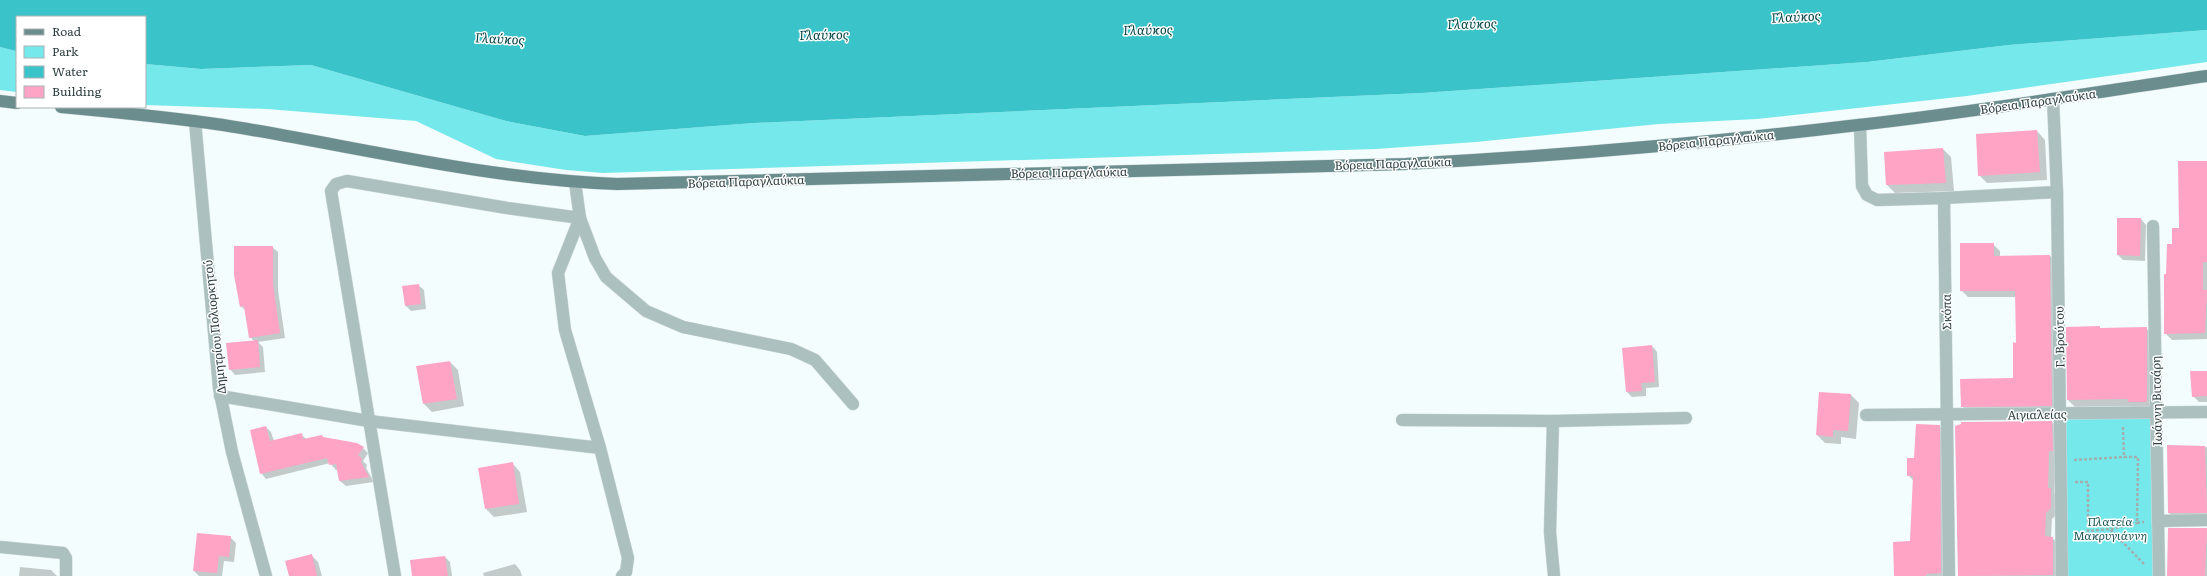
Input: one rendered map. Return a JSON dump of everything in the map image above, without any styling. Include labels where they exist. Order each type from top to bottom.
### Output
[{"type":"main road","name":"Βόρεια Παραγλαύκια","points":[[71,108],[195,121],[448,167],[575,182],[720,182],[918,175],[1406,164],[1546,155],[1681,144],[1860,125],[2053,99],[2207,76]]},
{"type":"main road","points":[[0,101],[16,103]]},
{"type":"street","name":"Γ. Βρούτου","points":[[2053,99],[2057,192],[2062,461],[2062,576]]},
{"type":"street","name":"Δημητρίου Πολιορκητού","points":[[195,121],[214,348],[220,396],[232,452],[266,576]]},
{"type":"street","points":[[1860,125],[1862,186],[1867,195],[1877,200],[2057,192]]},
{"type":"street","points":[[395,576],[331,191],[336,184],[347,181],[508,208],[580,218]]},
{"type":"street","points":[[575,182],[580,218],[595,258],[606,277],[646,311],[683,327],[797,352],[815,360],[853,404]]},
{"type":"street","name":"Σκόπα","points":[[1944,198],[1949,576]]},
{"type":"street","points":[[580,218],[558,273],[565,330],[600,448],[628,558],[626,572],[622,576]]},
{"type":"street","name":"Ιωάννη Βιτσάρη","points":[[2153,226],[2159,576]]},
{"type":"street","points":[[220,396],[369,422],[600,448]]},
{"type":"street","name":"Αιγιαλείας","points":[[1866,415],[1948,416],[2123,412],[2207,412]]},
{"type":"street","points":[[1402,420],[1553,422],[1686,418]]},
{"type":"street","points":[[1553,422],[1550,521],[1554,576]]},
{"type":"street","points":[[2158,521],[2207,520]]},
{"type":"street","points":[[0,547],[62,553],[66,558],[66,576]]},
{"type":"path","points":[[2123,412],[2124,457]]},
{"type":"path","points":[[2062,461],[2138,457],[2137,523]]},
{"type":"path","points":[[2062,483],[2088,482],[2088,531],[2158,521]]},
{"type":"path","points":[[2110,529],[2145,566]]},
{"type":"green space","points":[[2207,30],[2207,62],[1967,96],[1757,119],[1659,124],[1476,142],[1376,149],[603,173],[566,170],[496,159],[416,121],[267,109],[146,105],[146,64],[201,69],[311,65],[506,121],[585,136],[754,123],[1422,93],[1867,62],[2009,45]]},
{"type":"green space","points":[[0,47],[16,51],[16,92],[0,90]]},
{"type":"green space","name":"Πλατεία Μακρυγιάννη","points":[[2156,412],[2159,576],[2062,576],[2061,413]]},
{"type":"water","name":"Γλαύκος","points":[[0,0],[2207,0],[2207,30],[2009,45],[1867,62],[1422,93],[754,123],[585,136],[506,121],[311,65],[201,69],[146,64],[146,16],[16,16],[16,51],[0,47]]},
{"type":"building","points":[[2037,130],[2040,172],[1978,176],[1976,134]]},
{"type":"building","points":[[1943,148],[1946,183],[1886,185],[1884,152]]},
{"type":"building","points":[[2178,161],[2207,161],[2207,262],[2203,262],[2203,290],[2207,290],[2205,333],[2164,334],[2164,274],[2166,274],[2167,244],[2172,244],[2172,228],[2179,228]]},
{"type":"building","points":[[2117,218],[2141,218],[2140,256],[2117,255]]},
{"type":"building","points":[[1960,243],[1994,243],[1994,256],[2050,255],[2052,406],[1961,407],[1960,379],[2013,378],[2013,342],[2016,343],[2015,291],[1960,291]]},
{"type":"building","points":[[234,246],[273,246],[273,284],[280,333],[249,338],[244,306],[240,307],[234,275]]},
{"type":"building","points":[[419,284],[421,304],[405,306],[402,286]]},
{"type":"building","points":[[2100,326],[2100,328],[2147,327],[2147,402],[2128,402],[2128,399],[2067,400],[2066,327]]},
{"type":"building","points":[[258,340],[260,367],[229,370],[226,343]]},
{"type":"building","points":[[1652,345],[1655,382],[1641,383],[1642,391],[1626,392],[1622,348]]},
{"type":"building","points":[[450,361],[457,399],[423,404],[416,366]]},
{"type":"building","points":[[2190,371],[2207,371],[2207,396],[2192,397]]},
{"type":"building","points":[[1819,392],[1851,394],[1848,431],[1833,430],[1833,437],[1816,435]]},
{"type":"building","points":[[2052,421],[2053,451],[2049,451],[2048,488],[2051,488],[2051,508],[2046,513],[2045,536],[2053,537],[2053,575],[1958,576],[1955,426],[1961,424],[1961,422]]},
{"type":"building","points":[[1916,424],[1940,425],[1941,573],[1926,574],[1926,576],[1894,576],[1893,542],[1910,541],[1913,476],[1907,476],[1907,458],[1914,458]]},
{"type":"building","points":[[266,426],[270,441],[302,433],[303,439],[322,435],[323,437],[357,443],[364,447],[358,455],[362,459],[361,462],[369,477],[339,481],[336,464],[329,465],[327,458],[260,474],[250,430]]},
{"type":"building","points":[[2167,445],[2205,446],[2207,513],[2168,513]]},
{"type":"building","points":[[513,462],[519,504],[485,509],[478,468]]},
{"type":"building","points":[[2168,528],[2207,528],[2205,576],[2167,576]]},
{"type":"building","points":[[197,533],[231,536],[229,557],[219,556],[217,573],[193,571]]},
{"type":"building","points":[[312,554],[317,576],[289,576],[285,561]]},
{"type":"building","points":[[445,556],[448,576],[412,576],[410,560]]}]
